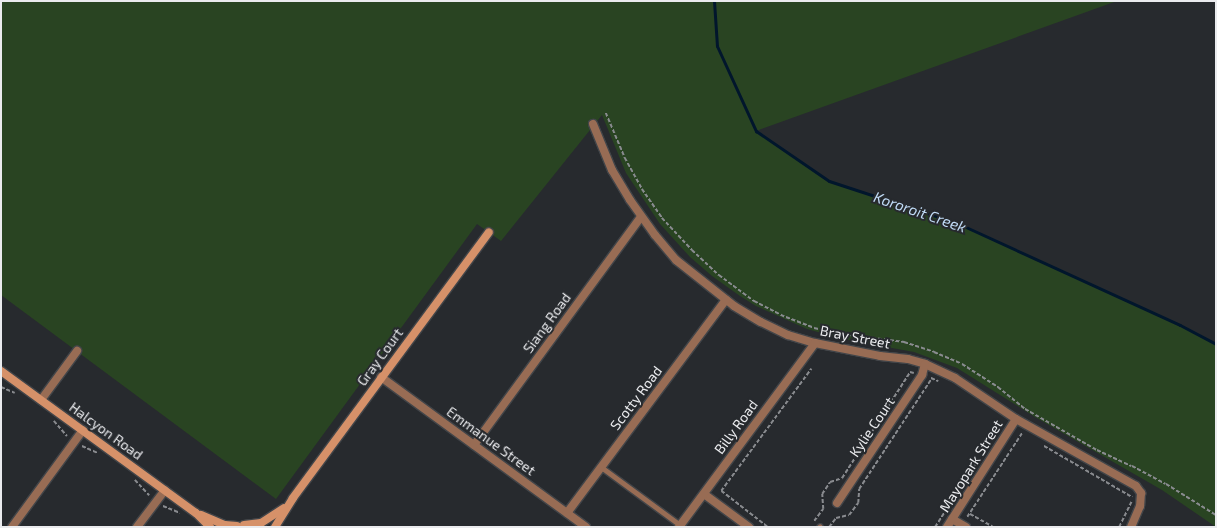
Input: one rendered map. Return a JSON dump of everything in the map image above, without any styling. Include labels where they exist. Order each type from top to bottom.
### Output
[{"type":"street","name":"Bray Street","points":[[593,124],[612,170],[642,217],[676,260],[726,300],[761,322],[788,335],[815,343],[880,356],[908,359],[925,364],[977,391],[1016,419],[1136,486],[1141,493],[1141,499],[1132,527]]},
{"type":"street","name":"Siang Road","points":[[474,445],[642,217]]},
{"type":"street","name":"Gray Court","points":[[293,498],[489,232]]},
{"type":"street","name":"Scotty Road","points":[[567,513],[726,300]]},
{"type":"street","name":"Billy Road","points":[[680,526],[815,343]]},
{"type":"street","points":[[41,400],[76,351]]},
{"type":"street","name":"Kylie Court","points":[[837,503],[922,375],[925,364]]},
{"type":"street","name":"Halcyon Road","points":[[1,371],[196,513]]},
{"type":"street","name":"Emmanue Street","points":[[381,377],[586,527]]},
{"type":"street","name":"Mayopark Street","points":[[947,527],[1016,419]]},
{"type":"street","points":[[12,527],[83,430]]},
{"type":"street","points":[[137,527],[165,490]]},
{"type":"street","points":[[704,494],[748,527]]},
{"type":"street","points":[[239,526],[261,523],[281,510],[293,498]]},
{"type":"street","points":[[275,527],[293,498]]},
{"type":"street","points":[[196,513],[225,525],[254,527]]},
{"type":"street","points":[[196,513],[210,527]]},
{"type":"street","points":[[952,519],[964,526]]},
{"type":"lane","points":[[601,467],[680,526]]},
{"type":"path","points":[[606,113],[625,158],[642,189],[662,218],[692,250],[719,275],[754,301],[786,317],[814,328],[842,334],[904,342],[934,352],[962,364],[998,387],[1025,409],[1097,450],[1160,480],[1216,516]]},
{"type":"path","points":[[767,527],[721,491],[811,369]]},
{"type":"path","points":[[814,521],[823,509],[822,494],[830,482],[842,478],[910,372],[944,383]]},
{"type":"path","points":[[829,527],[836,518],[850,515],[858,503],[859,489],[932,378]]},
{"type":"path","points":[[1,387],[16,393]]},
{"type":"path","points":[[51,418],[74,442],[101,454]]},
{"type":"path","points":[[964,526],[970,514],[1022,433],[1011,426]]},
{"type":"path","points":[[1041,444],[1133,497],[1119,527]]},
{"type":"path","points":[[935,527],[978,461]]},
{"type":"path","points":[[133,477],[144,491],[167,508],[182,514]]},
{"type":"path","points":[[970,514],[993,527]]},
{"type":"green space","points":[[1,1],[1117,1],[756,131],[829,181],[957,223],[1180,325],[1216,344],[1216,527],[1162,490],[1035,417],[957,368],[914,352],[843,339],[807,329],[756,306],[740,296],[712,276],[690,257],[660,224],[626,173],[602,115],[501,241],[477,224],[276,499],[1,295]]},
{"type":"waterway","name":"Kororoit Creek","points":[[714,1],[717,46],[756,131],[829,181],[957,223],[1180,325],[1216,344]]}]
